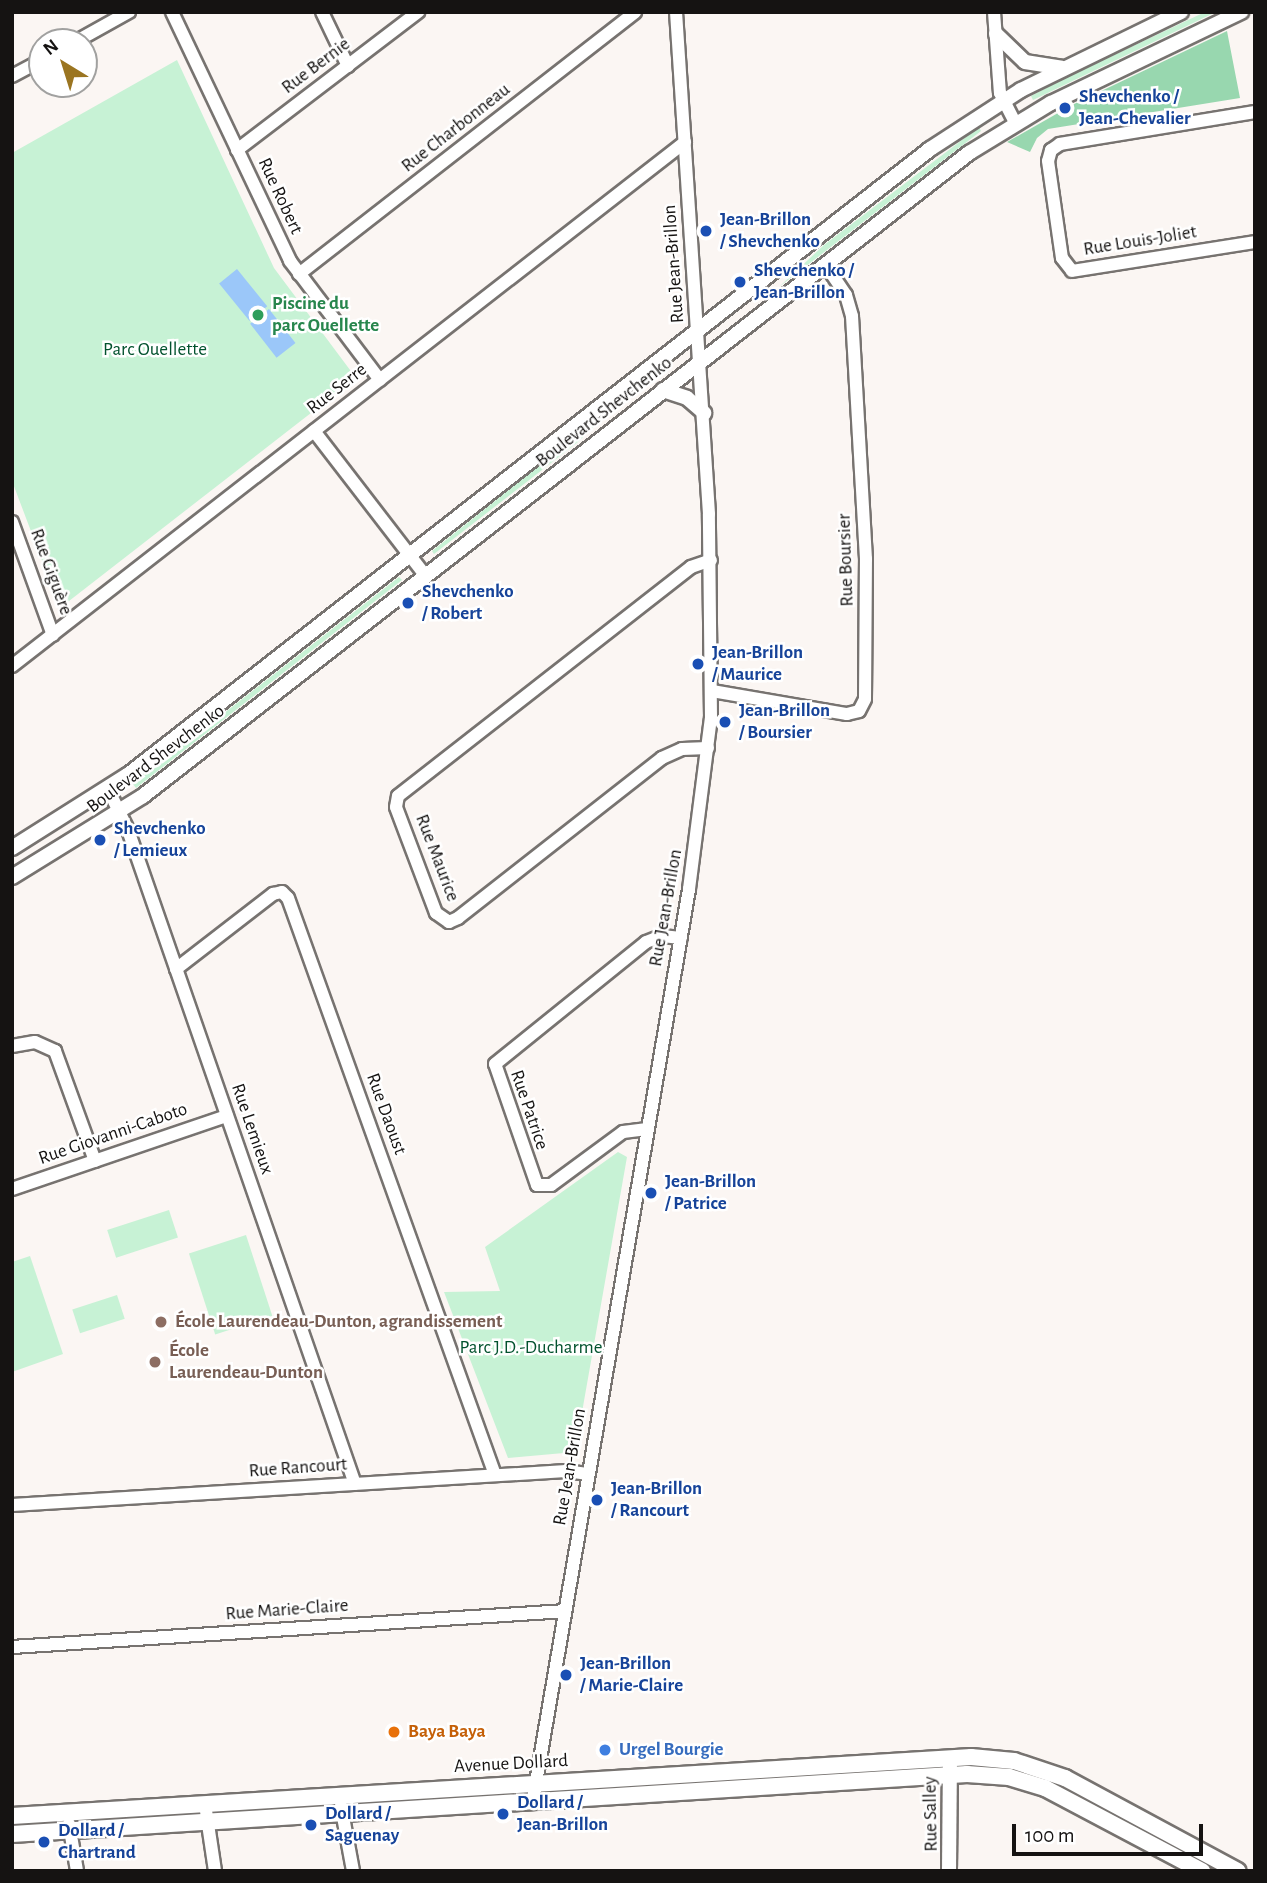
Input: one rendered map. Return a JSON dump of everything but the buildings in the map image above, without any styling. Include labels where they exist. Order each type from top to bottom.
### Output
[{"type":"main road","name":"Avenue Dollard","points":[[12,1834],[533,1800],[950,1766],[1004,1759],[1055,1773],[1238,1871]]},
{"type":"main road","name":"Avenue Dollard","points":[[12,1816],[534,1783],[950,1766],[1045,1788],[1202,1871]]},
{"type":"street","points":[[98,29],[130,12]]},
{"type":"street","name":"Rue Robert","points":[[172,12],[299,274],[380,380]]},
{"type":"street","points":[[322,12],[348,66]]},
{"type":"street","name":"Rue Bernie","points":[[237,150],[418,12]]},
{"type":"street","name":"Rue Charbonneau","points":[[299,274],[635,12]]},
{"type":"street","name":"Rue Jean-Brillon","points":[[533,1800],[681,938],[708,748],[712,691],[711,560],[701,361],[676,12]]},
{"type":"street","points":[[994,12],[1002,101],[1015,123]]},
{"type":"street","name":"Boulevard Shevchenko","points":[[12,848],[108,789],[930,149],[1002,101],[1063,68],[1181,12]]},
{"type":"street","name":"Boulevard Shevchenko","points":[[12,877],[121,812],[946,170],[1015,123],[1241,12]]},
{"type":"street","points":[[996,34],[1025,62],[1063,68]]},
{"type":"street","points":[[12,76],[28,67]]},
{"type":"street","name":"Rue Louis-Joliet","points":[[1255,112],[1060,144],[1051,150],[1048,161],[1062,258],[1072,271],[1255,242]]},
{"type":"street","name":"Rue Serre","points":[[12,666],[685,142]]},
{"type":"street","name":"Rue Boursier","points":[[712,691],[847,714],[859,711],[866,699],[866,559],[853,325],[848,300],[825,264]]},
{"type":"street","points":[[663,390],[687,398],[704,413]]},
{"type":"street","points":[[314,431],[425,575]]},
{"type":"street","name":"Rue Giguère","points":[[12,522],[53,635]]},
{"type":"street","name":"Rue Maurice","points":[[708,748],[682,749],[662,758],[458,918],[449,922],[436,913],[396,807],[398,796],[691,567],[711,560]]},
{"type":"street","name":"Rue Lemieux","points":[[108,789],[121,812],[355,1484]]},
{"type":"street","name":"Rue Daoust","points":[[176,969],[273,894],[282,892],[288,898],[495,1475]]},
{"type":"street","name":"Rue Patrice","points":[[647,1129],[623,1132],[551,1185],[537,1185],[495,1064],[646,942],[657,937],[681,938]]},
{"type":"street","points":[[12,1046],[36,1042],[55,1051],[95,1161]]},
{"type":"street","name":"Rue Giovanni-Caboto","points":[[12,1189],[227,1116]]},
{"type":"street","name":"Rue Rancourt","points":[[12,1505],[495,1475],[587,1474]]},
{"type":"street","name":"Rue Marie-Claire","points":[[12,1647],[565,1611]]},
{"type":"street","name":"Rue Salley","points":[[949,1871],[950,1766]]},
{"type":"street","points":[[341,1795],[353,1871]]},
{"type":"street","points":[[205,1804],[215,1871]]},
{"type":"street","points":[[68,1813],[77,1871]]},
{"type":"green space","points":[[1205,12],[1216,12],[1033,100],[1031,96],[1061,80]]},
{"type":"green space","points":[[1227,31],[1240,98],[1048,129],[1037,138],[1030,152],[1007,142],[1072,105]]},
{"type":"green space","name":"Parc Ouellette","points":[[177,60],[274,268],[356,378],[60,608],[12,481],[12,153]]},
{"type":"green space","points":[[979,127],[981,131],[779,287],[824,245]]},
{"type":"green space","points":[[618,403],[578,442],[434,554],[432,551]]},
{"type":"green space","points":[[399,577],[402,580],[136,788],[133,784]]},
{"type":"green space","name":"Parc J.D.-Ducharme","points":[[618,1152],[627,1157],[575,1452],[508,1458],[444,1292],[500,1291],[485,1247]]},
{"type":"green space","points":[[169,1210],[178,1238],[116,1258],[107,1230]]},
{"type":"green space","points":[[246,1235],[272,1316],[215,1334],[189,1254]]},
{"type":"green space","points":[[30,1256],[63,1354],[12,1372],[12,1262]]},
{"type":"green space","points":[[117,1295],[125,1319],[80,1333],[72,1310]]},
{"type":"water","points":[[237,269],[267,306],[249,321],[219,283]]},
{"type":"water","points":[[269,309],[295,343],[277,358],[250,324]]},
{"type":"place","name":"Shevchenko / Jean-Chevalier","points":[[1065,108]]},
{"type":"place","name":"Jean-Brillon / Shevchenko","points":[[706,231]]},
{"type":"place","name":"Shevchenko / Jean-Brillon","points":[[740,282]]},
{"type":"place","name":"Piscine du parc Ouellette","points":[[258,315]]},
{"type":"place","name":"Shevchenko / Robert","points":[[408,603]]},
{"type":"place","name":"Jean-Brillon / Maurice","points":[[698,664]]},
{"type":"place","name":"Jean-Brillon / Boursier","points":[[725,722]]},
{"type":"place","name":"Shevchenko / Lemieux","points":[[100,840]]},
{"type":"place","name":"Jean-Brillon / Patrice","points":[[651,1193]]},
{"type":"place","name":"École Laurendeau-Dunton, agrandissement","points":[[161,1322]]},
{"type":"place","name":"École Laurendeau-Dunton","points":[[155,1362]]},
{"type":"place","name":"Jean-Brillon / Rancourt","points":[[597,1500]]},
{"type":"place","name":"Jean-Brillon / Marie-Claire","points":[[566,1675]]},
{"type":"place","name":"Baya Baya","points":[[394,1732]]},
{"type":"place","name":"Urgel Bourgie","points":[[605,1750]]},
{"type":"place","name":"Dollard / Jean-Brillon","points":[[503,1814]]},
{"type":"place","name":"Dollard / Saguenay","points":[[311,1825]]},
{"type":"place","name":"Dollard / Chartrand","points":[[44,1842]]}]
